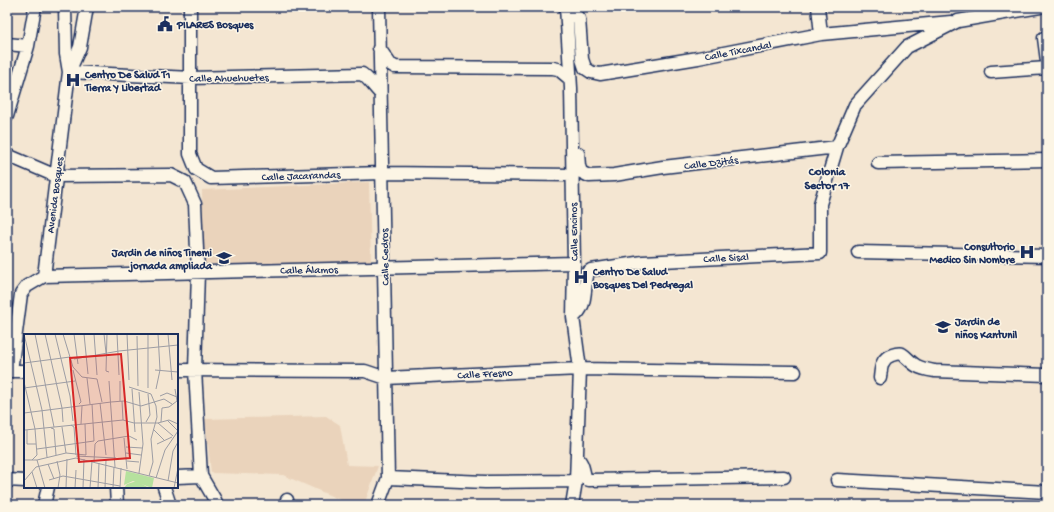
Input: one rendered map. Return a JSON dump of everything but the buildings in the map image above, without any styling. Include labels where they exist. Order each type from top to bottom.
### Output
[{"type":"street","points":[[7,116],[28,46],[35,7]]},
{"type":"street","name":"Avenida Bosques","points":[[44,276],[69,72],[66,54],[65,7]]},
{"type":"street","points":[[69,72],[80,47],[87,7]]},
{"type":"street","name":"Calle Jacarandas","points":[[190,7],[190,154],[196,169],[211,178],[382,173],[572,175]]},
{"type":"street","name":"Calle Cedros","points":[[378,7],[388,478],[378,505]]},
{"type":"street","points":[[818,7],[821,34]]},
{"type":"street","points":[[838,147],[855,105],[907,46],[958,21],[1040,7]]},
{"type":"street","name":"Calle Tixcandal","points":[[566,9],[573,12],[579,19],[582,59],[585,68],[591,72],[600,74],[698,58],[821,34],[958,21]]},
{"type":"street","name":"Calle Encinos","points":[[566,9],[571,118],[574,263],[573,317],[580,369],[576,481],[572,505]]},
{"type":"street","points":[[1044,38],[1047,61]]},
{"type":"street","points":[[7,44],[28,46]]},
{"type":"street","points":[[379,48],[390,64],[395,67],[552,68],[558,69],[570,79]]},
{"type":"street","points":[[991,72],[1047,68]]},
{"type":"street","name":"Calle Ahuehuetes","points":[[69,72],[191,78],[362,74],[380,93]]},
{"type":"street","points":[[571,118],[576,125],[579,166],[585,174],[578,189],[573,207]]},
{"type":"street","name":"Calle Dzitás","points":[[585,174],[589,176],[614,175],[663,167],[838,147]]},
{"type":"street","name":"Calle Sisal","points":[[573,317],[580,312],[583,306],[586,278],[588,272],[591,270],[650,262],[820,253],[820,204],[838,147]]},
{"type":"street","points":[[7,155],[56,176],[171,175],[185,182],[195,204],[198,272],[195,370],[201,476],[217,505]]},
{"type":"street","points":[[878,163],[1047,160]]},
{"type":"street","points":[[858,252],[1047,256]]},
{"type":"street","name":"Calle Álamos","points":[[44,276],[574,263]]},
{"type":"street","points":[[24,371],[9,371],[21,294],[27,286],[44,276]]},
{"type":"street","points":[[880,378],[883,361],[889,356],[897,353],[901,354],[916,366],[935,371],[1047,375]]},
{"type":"street","name":"Calle Fresno","points":[[178,370],[365,371],[386,378],[580,369],[794,372]]},
{"type":"street","points":[[577,458],[581,462],[586,479],[589,480],[784,477]]},
{"type":"street","points":[[178,477],[201,476]]},
{"type":"street","points":[[388,478],[484,482],[576,481]]},
{"type":"street","points":[[7,480],[24,481]]},
{"type":"street","points":[[837,480],[1047,492]]},
{"type":"street","points":[[44,505],[48,488]]},
{"type":"street","points":[[116,488],[117,505]]},
{"type":"street","points":[[164,488],[170,505]]},
{"type":"shaded area","points":[[369,182],[371,263],[203,266],[202,190]]},
{"type":"shaded area","points":[[326,416],[340,425],[347,465],[378,466],[364,505],[352,505],[283,475],[211,473],[205,419]]},
{"type":"place","name":"PILARES Bosques","points":[[165,24]]},
{"type":"place","name":"Centro De Salud T1 Tierra Y Libertad","points":[[73,80]]},
{"type":"place","name":"Consultorio Medico Sin Nombre","points":[[1027,252]]},
{"type":"place","name":"Jardin de niños Tinemi jornada ampliada","points":[[224,258]]},
{"type":"place","name":"Centro De Salud Bosques Del Pedregal","points":[[581,277]]},
{"type":"place","name":"Jardin de niños Kantunil","points":[[943,327]]},
{"type":"district","name":"Colonia Sector 17","points":[[827,178]]}]
